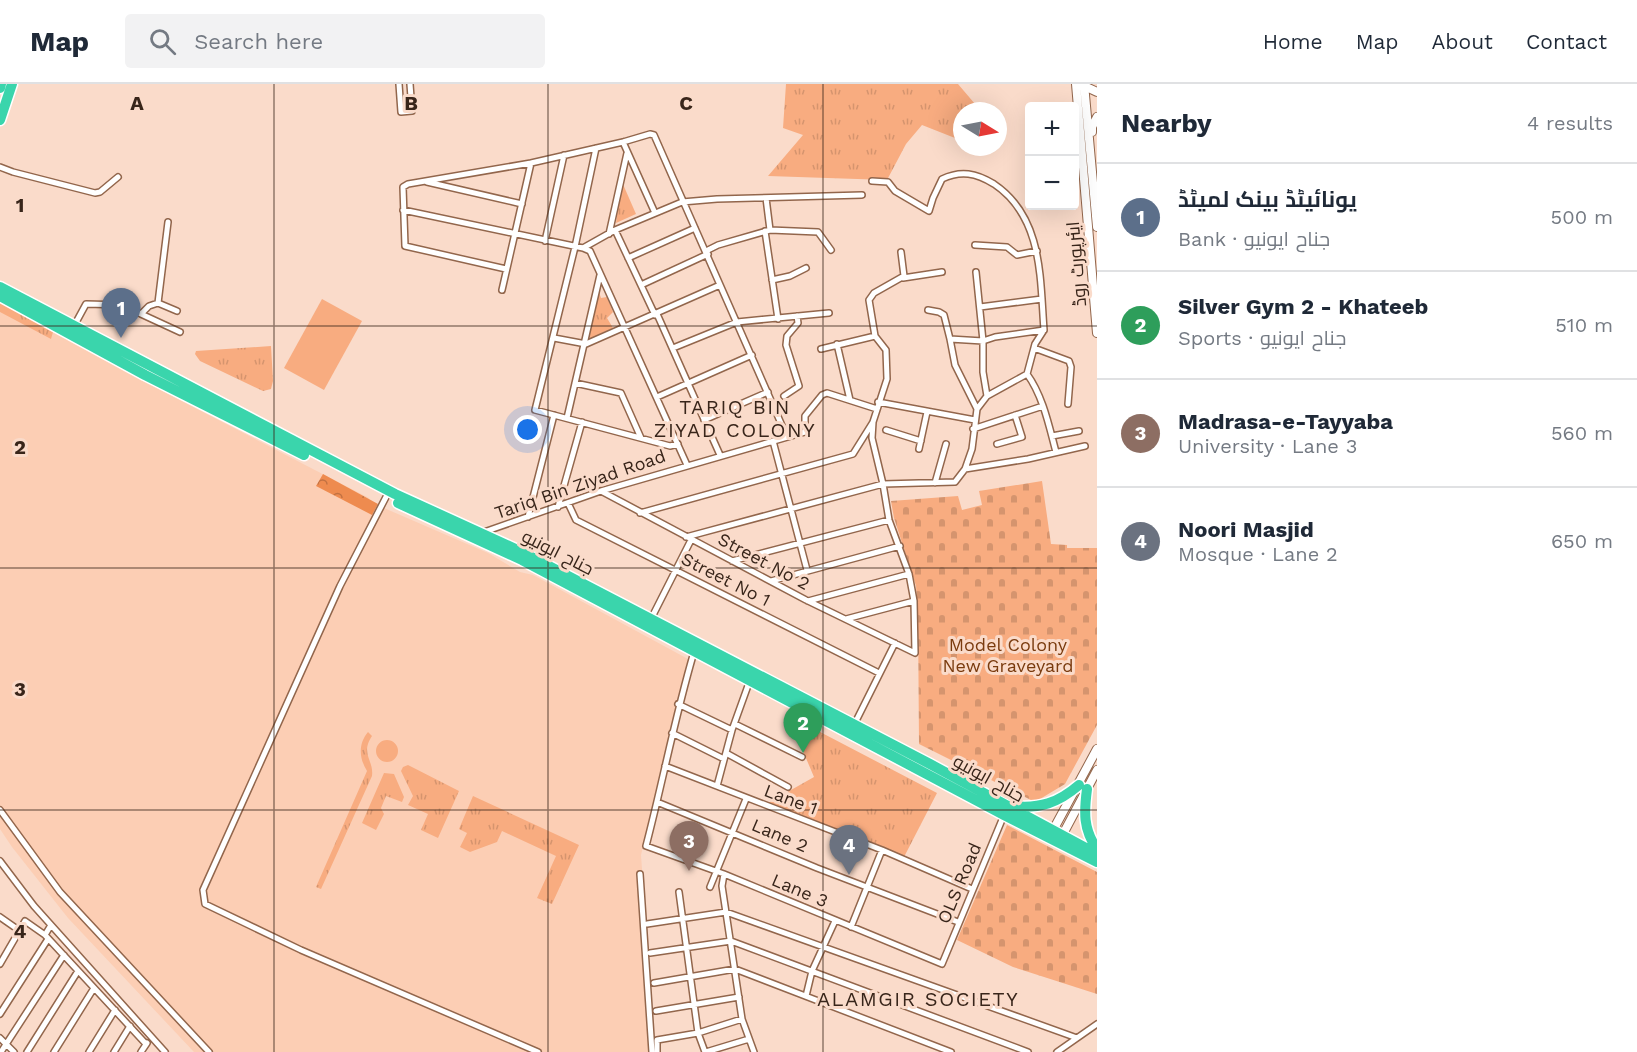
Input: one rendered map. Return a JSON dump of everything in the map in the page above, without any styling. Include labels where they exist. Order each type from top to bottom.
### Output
[{"type":"highway","points":[[0,88],[2,84]]},
{"type":"highway","points":[[0,120],[12,84]]},
{"type":"highway","name":"جناح ایونیو","points":[[0,287],[76,330],[395,494],[482,533],[651,619],[854,726],[1005,810]]},
{"type":"highway","name":"جناح ایونیو","points":[[0,296],[76,330],[145,375],[386,497],[522,560],[694,652],[1005,810],[1097,854]]},
{"type":"highway","points":[[1005,810],[1043,806],[1083,787],[1084,819],[1097,849]]},
{"type":"highway","name":"جناح ایونیو","points":[[1055,835],[1097,862]]},
{"type":"main road","name":"ایئرپورٹ روڈ","points":[[1076,84],[1097,333]]},
{"type":"main road","name":"ایئرپورٹ روڈ","points":[[1083,85],[1097,227]]},
{"type":"main road","points":[[1083,85],[1097,92]]},
{"type":"main road","points":[[1090,158],[1093,144],[1092,126],[1097,117]]},
{"type":"main road","points":[[1083,787],[1097,749]]},
{"type":"main road","points":[[1055,835],[1083,787],[1097,770]]},
{"type":"street","points":[[399,84],[401,112],[412,111],[410,84]]},
{"type":"street","points":[[507,269],[405,246],[403,187],[408,184],[531,163],[650,134],[654,135],[787,437]]},
{"type":"street","points":[[623,142],[655,213]]},
{"type":"street","points":[[596,148],[554,338],[535,410],[670,446],[678,444]]},
{"type":"street","points":[[609,234],[627,153]]},
{"type":"street","points":[[545,241],[564,155]]},
{"type":"street","points":[[502,290],[531,163]]},
{"type":"street","points":[[0,167],[95,194],[118,177]]},
{"type":"street","points":[[651,619],[689,539],[790,508],[883,484],[955,482],[965,469],[972,449],[977,409],[987,396],[1027,374],[1034,348],[1044,330],[1037,251],[1028,222],[1008,194],[975,174],[954,173],[942,179],[929,211],[895,191],[888,182],[872,181]]},
{"type":"street","points":[[424,182],[522,204]]},
{"type":"street","points":[[403,210],[583,248],[615,230],[682,202],[862,195]]},
{"type":"street","points":[[766,198],[767,231],[778,319]]},
{"type":"street","points":[[158,303],[168,222]]},
{"type":"street","points":[[628,258],[695,228]]},
{"type":"street","points":[[615,230],[673,348],[720,456]]},
{"type":"street","points":[[641,285],[718,245],[767,231],[818,232],[831,250]]},
{"type":"street","points":[[975,245],[1006,247],[1017,255],[1037,251]]},
{"type":"street","name":"Tariq Bin Ziyad Road","points":[[583,248],[590,251],[601,273],[687,465]]},
{"type":"street","points":[[901,252],[905,271],[903,278]]},
{"type":"street","points":[[772,280],[790,276],[806,268]]},
{"type":"street","points":[[846,619],[914,601],[909,574],[889,520],[872,438],[877,406],[887,379],[886,350],[875,336],[869,300],[874,293],[903,278],[942,272]]},
{"type":"street","points":[[976,272],[983,341],[983,372],[987,396]]},
{"type":"street","points":[[567,418],[601,273]]},
{"type":"street","points":[[554,338],[585,344],[720,285]]},
{"type":"street","points":[[980,308],[1042,299]]},
{"type":"street","points":[[141,314],[149,306],[158,303],[177,311]]},
{"type":"street","points":[[76,330],[86,304],[124,305],[180,332]]},
{"type":"street","points":[[928,310],[944,315],[955,365],[977,409]]},
{"type":"street","points":[[673,348],[737,322],[829,313]]},
{"type":"street","points":[[784,396],[799,386],[786,345],[787,336],[798,323],[797,316]]},
{"type":"street","points":[[950,339],[983,341],[995,337],[1044,330]]},
{"type":"street","points":[[821,349],[875,336]]},
{"type":"street","points":[[837,344],[850,400]]},
{"type":"street","points":[[1034,348],[1070,361],[1068,404]]},
{"type":"street","points":[[657,397],[752,355]]},
{"type":"street","points":[[1027,374],[1043,406],[1056,452]]},
{"type":"street","points":[[575,383],[621,393],[641,438]]},
{"type":"street","points":[[704,420],[768,392]]},
{"type":"street","name":"Tariq Bin Ziyad Road","points":[[482,533],[601,491],[805,432],[805,416],[822,395],[827,393],[877,406],[975,420]]},
{"type":"street","points":[[973,429],[1043,406]]},
{"type":"street","points":[[919,448],[927,412]]},
{"type":"street","points":[[528,517],[554,415]]},
{"type":"street","points":[[997,444],[1022,437],[1015,415]]},
{"type":"street","points":[[558,507],[582,422]]},
{"type":"street","points":[[640,513],[853,454],[873,422]]},
{"type":"street","points":[[886,430],[921,441]]},
{"type":"street","points":[[1052,436],[1079,431]]},
{"type":"street","points":[[773,441],[807,570]]},
{"type":"street","points":[[935,483],[946,444]]},
{"type":"street","points":[[965,469],[1085,446]]},
{"type":"street","name":"Street No 2","points":[[601,491],[808,601],[915,653],[914,601]]},
{"type":"street","points":[[386,497],[331,608],[203,890],[203,898],[205,904],[301,950],[538,1052]]},
{"type":"street","name":"Street No 1","points":[[568,503],[576,520],[879,674]]},
{"type":"street","points":[[732,561],[889,520]]},
{"type":"street","points":[[770,581],[900,546]]},
{"type":"street","points":[[808,601],[909,574]]},
{"type":"street","points":[[854,726],[895,643]]},
{"type":"street","points":[[657,802],[678,704],[694,652]]},
{"type":"street","points":[[717,786],[750,680]]},
{"type":"street","points":[[678,704],[802,757]]},
{"type":"street","points":[[672,734],[725,756],[788,787]]},
{"type":"street","name":"Lane 1","points":[[665,766],[882,850],[972,889]]},
{"type":"street","points":[[710,887],[746,799]]},
{"type":"street","name":"Lane 2","points":[[657,802],[817,868],[958,922]]},
{"type":"street","name":"Lane 3","points":[[657,802],[646,846],[724,874],[942,964]]},
{"type":"street","points":[[0,810],[60,892],[209,1052]]},
{"type":"street","name":"OLS Road","points":[[942,964],[1005,810]]},
{"type":"street","points":[[851,927],[882,850]]},
{"type":"street","points":[[0,861],[34,906],[165,1052]]},
{"type":"street","points":[[640,874],[655,1052]]},
{"type":"street","points":[[724,874],[722,886],[742,1019],[754,1052]]},
{"type":"street","points":[[679,892],[698,1033],[705,1052],[749,1039]]},
{"type":"street","points":[[647,924],[726,912],[1077,1038]]},
{"type":"street","points":[[0,917],[20,931]]},
{"type":"street","points":[[0,964],[25,921],[64,955],[146,1044]]},
{"type":"street","points":[[806,996],[812,971],[835,921]]},
{"type":"street","points":[[0,1014],[51,925]]},
{"type":"street","points":[[650,953],[731,941],[1028,1052]]},
{"type":"street","points":[[1,1052],[64,955]]},
{"type":"street","points":[[654,983],[735,969],[951,1052]]},
{"type":"street","points":[[27,1052],[78,971]]},
{"type":"street","points":[[54,1052],[94,988]]},
{"type":"street","points":[[656,1011],[739,997]]},
{"type":"street","points":[[89,1052],[115,1010]]},
{"type":"street","points":[[655,1052],[657,1040],[698,1033],[742,1019]]},
{"type":"street","points":[[1057,1052],[1097,1024]]},
{"type":"street","points":[[114,1052],[130,1026]]},
{"type":"street","points":[[141,1052],[151,1036]]},
{"type":"street","points":[[0,1038],[14,1052]]},
{"type":"shaded area","points":[[0,302],[384,508],[488,553],[520,572],[533,575],[688,659],[641,855],[655,1052],[194,1052],[68,918],[0,829]]},
{"type":"green space","points":[[786,84],[958,84],[973,102],[953,102],[953,137],[922,125],[906,144],[887,180],[768,176],[803,135],[783,128]]},
{"type":"green space","points":[[622,182],[636,214],[616,223]]},
{"type":"green space","points":[[599,292],[601,298],[607,297],[613,312],[607,318],[613,328],[589,339]]},
{"type":"green space","points":[[322,299],[362,321],[324,390],[284,368]]},
{"type":"green space","points":[[0,302],[53,332],[51,339],[0,312]]},
{"type":"green space","points":[[271,346],[273,381],[271,389],[263,391],[200,361],[195,354],[196,351]]},
{"type":"green space","points":[[323,474],[378,504],[372,515],[316,486]]},
{"type":"green space","name":"Model Colony New Graveyard","points":[[1042,481],[1051,544],[1067,545],[1067,548],[1097,548],[1097,725],[1065,784],[1035,802],[919,744],[916,586],[894,518],[891,501],[958,496],[962,510],[982,505],[979,491]]},
{"type":"green space","points":[[801,722],[937,793],[904,857],[768,803],[814,777],[797,737]]},
{"type":"green space","points":[[368,732],[372,736],[367,752],[372,776],[321,889],[316,887],[367,771],[362,761],[361,751],[362,741]]},
{"type":"green space","points":[[387,740],[395,743],[398,751],[395,759],[387,762],[379,759],[376,751],[379,743]]},
{"type":"green space","points":[[408,765],[459,791],[438,838],[421,830],[428,814],[408,805],[413,796],[401,771]]},
{"type":"green space","points":[[384,773],[394,774],[404,797],[402,802],[386,796],[381,808],[384,814],[376,830],[362,823]]},
{"type":"green space","points":[[473,796],[579,845],[552,904],[537,898],[556,856],[502,831],[497,842],[470,852],[460,847],[467,833],[459,829]]},
{"type":"green space","points":[[1007,825],[1097,872],[1097,994],[1013,967],[957,940]]},
{"type":"place","name":"یونائیٹڈ بینک لمیٹڈ","points":[[121,338]]},
{"type":"place","name":"Silver Gym 2 - Khateeb","points":[[803,753]]},
{"type":"place","name":"Madrasa-e-Tayyaba","points":[[689,871]]},
{"type":"place","name":"Noori Masjid","points":[[849,875]]},
{"type":"district","name":"TARIQ BIN ZIYAD COLONY","points":[[735,418]]},
{"type":"district","name":"ALAMGIR SOCIETY","points":[[918,999]]}]
